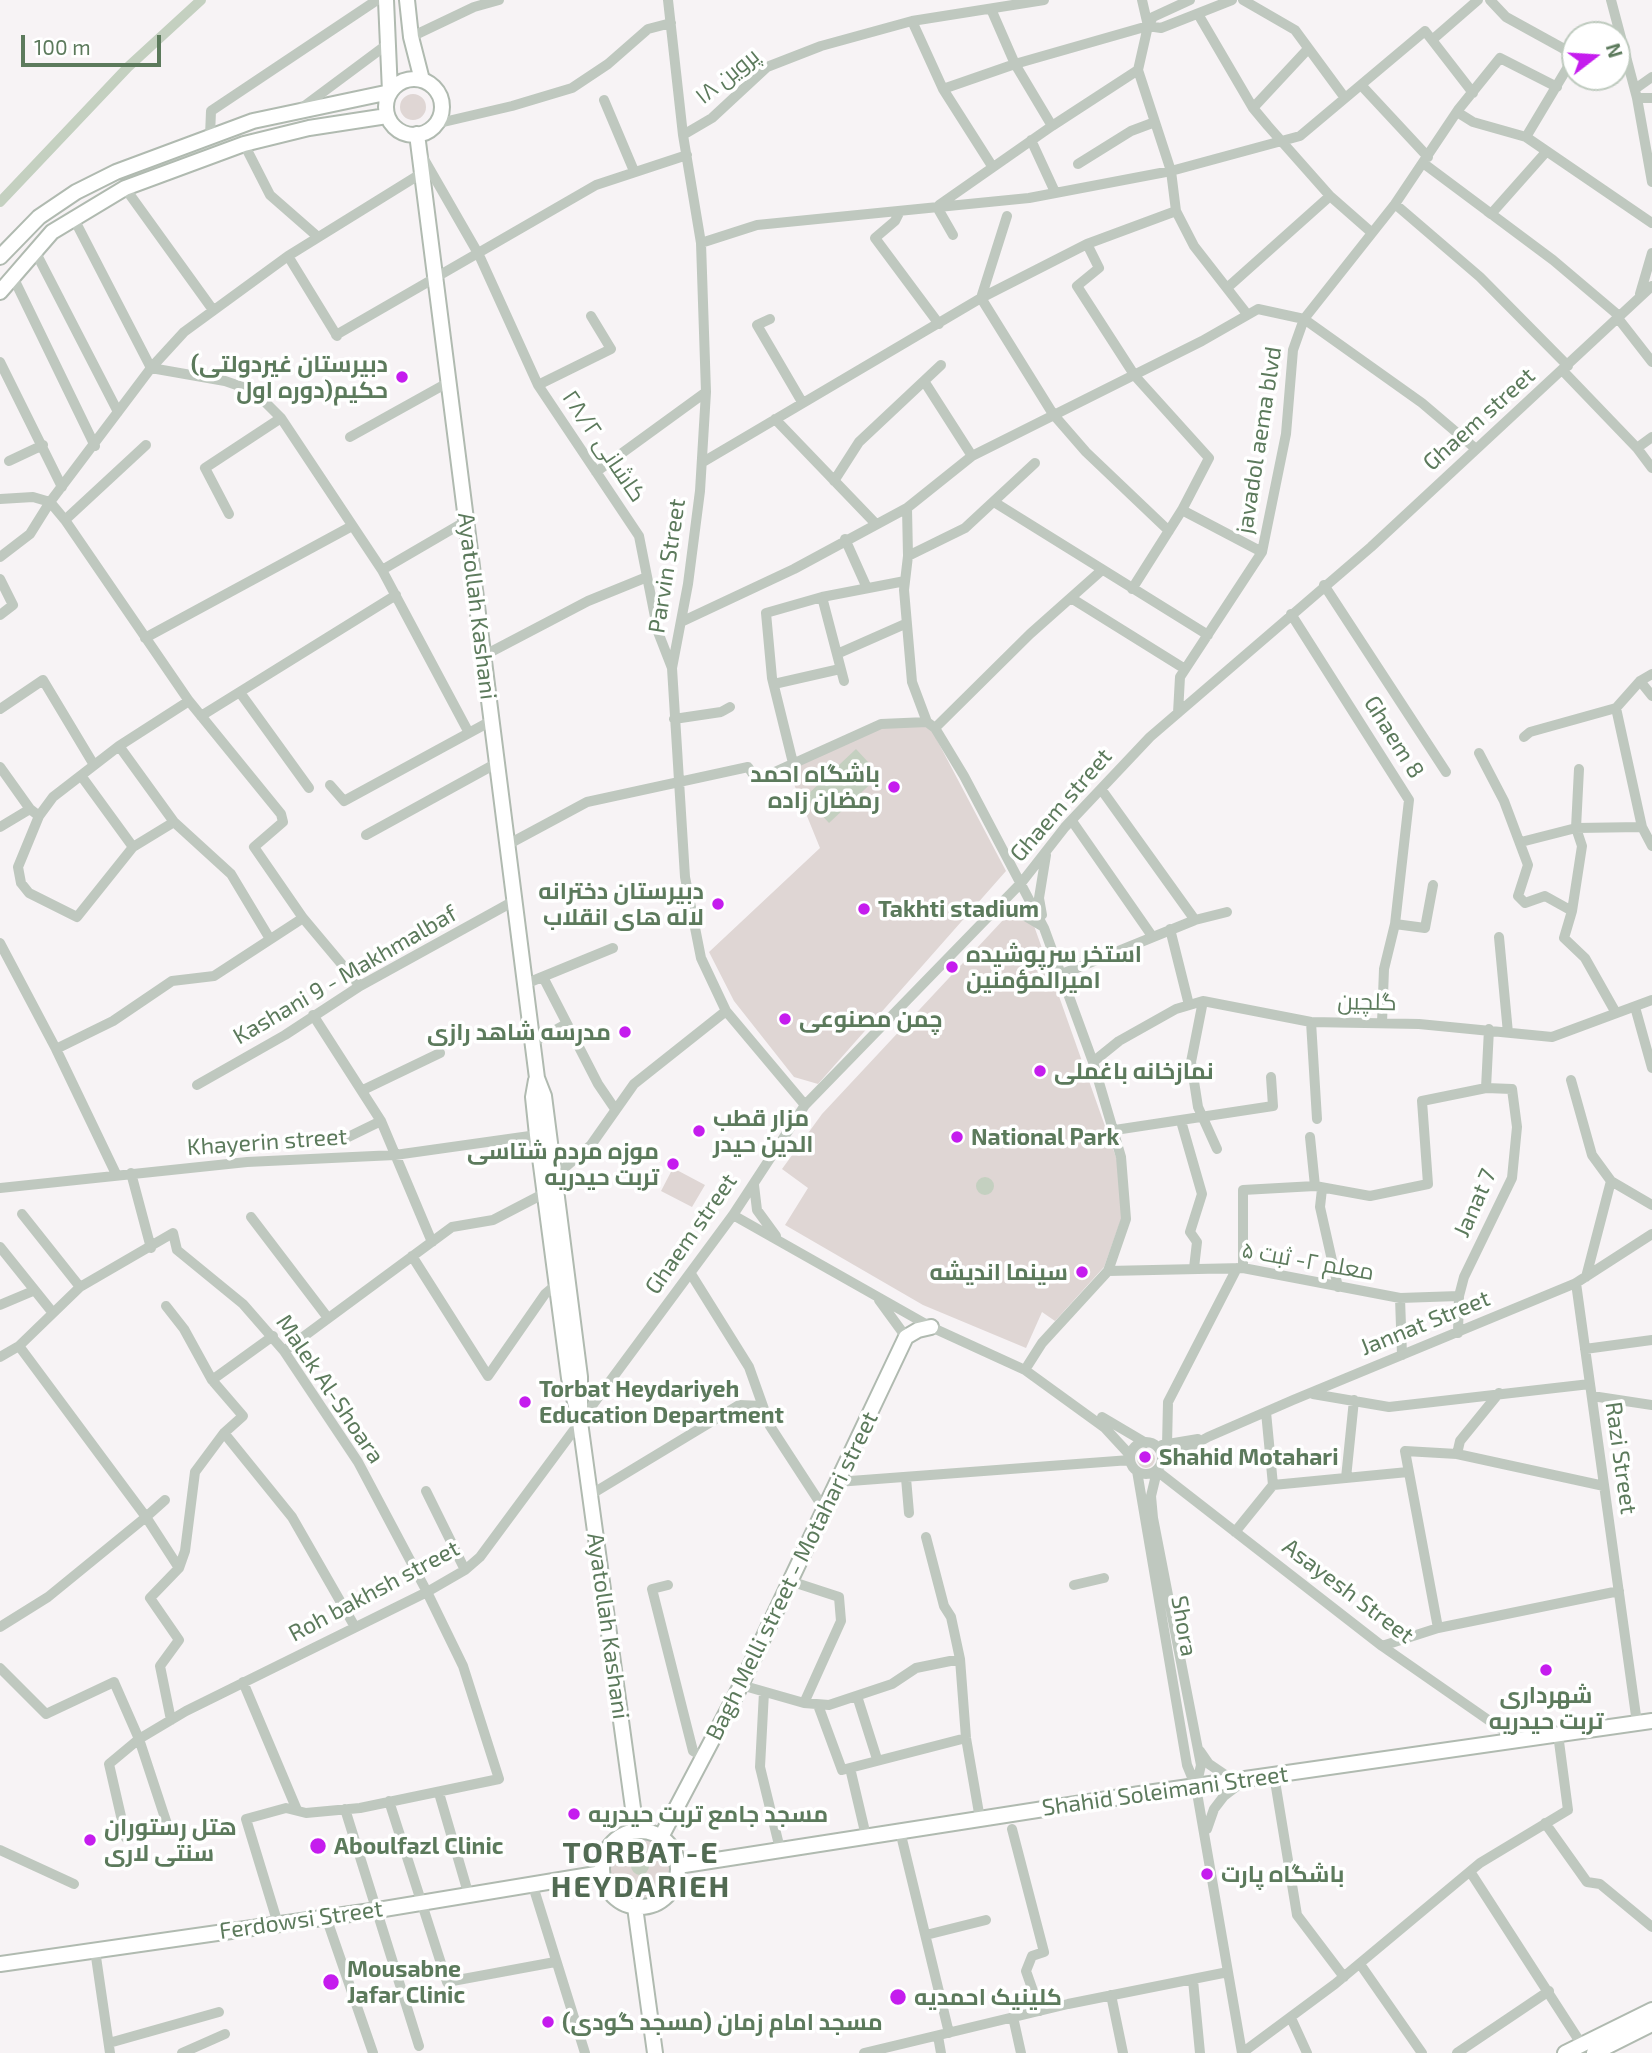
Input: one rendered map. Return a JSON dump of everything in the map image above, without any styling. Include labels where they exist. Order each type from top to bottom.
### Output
[{"type":"main road","points":[[386,0],[390,92],[386,107],[387,116],[399,131],[417,134],[435,124],[441,112],[439,96],[422,80],[411,37],[407,0]]},
{"type":"main road","points":[[0,257],[39,218],[76,192],[116,172],[210,136],[297,111],[390,92],[404,80],[422,80]]},
{"type":"main road","points":[[0,292],[52,232],[73,216],[125,188],[244,144],[309,128],[387,116]]},
{"type":"main road","name":"Ayatollah Kashani","points":[[417,134],[532,1043],[537,1078],[544,1096],[580,1377],[580,1422]]},
{"type":"main road","points":[[155,157],[161,174]]},
{"type":"main road","name":"Ayatollah Kashani","points":[[537,1078],[533,1097],[537,1135],[569,1378],[580,1422],[636,1830]]},
{"type":"main road","points":[[906,1338],[925,1323]]},
{"type":"main road","name":"Bagh Melli street - Motahari street","points":[[665,1831],[699,1755],[741,1685],[906,1338]]},
{"type":"main road","name":"Shahid Soleimani Street","points":[[678,1866],[1274,1775],[1645,1722]]},
{"type":"main road","points":[[634,1813],[648,1826],[665,1831]]},
{"type":"main road","points":[[636,1830],[665,1831],[678,1866],[677,1880],[670,1893],[659,1902],[640,1907],[614,1896],[602,1873],[603,1860],[611,1843],[636,1830]]},
{"type":"main road","name":"Ferdowsi Street","points":[[0,1964],[378,1910],[602,1873]]},
{"type":"main road","points":[[640,1907],[654,2053]]},
{"type":"main road","points":[[640,1907],[664,2053]]},
{"type":"main road","points":[[1588,2049],[1652,2010]]},
{"type":"main road","points":[[1565,2053],[1588,2049],[1652,2024]]},
{"type":"street","points":[[210,136],[211,111],[375,0]]},
{"type":"street","points":[[411,37],[474,7],[499,0]]},
{"type":"street","name":"Parvin Street","points":[[668,0],[683,135],[701,243],[706,391],[704,462],[672,668],[685,877],[701,958],[726,1011],[805,1105]]},
{"type":"street","name":"پروین ۱۸","points":[[683,135],[712,118],[767,67],[821,46],[912,20],[1045,0]]},
{"type":"street","points":[[1142,0],[1148,26]]},
{"type":"street","points":[[1190,0],[1153,17],[1148,26],[1138,70],[1171,171],[1176,211],[1202,255],[1247,314]]},
{"type":"street","points":[[943,89],[1015,64],[1148,26],[1161,28],[1232,0]]},
{"type":"street","points":[[1244,0],[1294,30],[1345,98]]},
{"type":"street","points":[[1490,0],[1506,17],[1575,55],[1526,137]]},
{"type":"street","points":[[1611,0],[1636,93],[1652,183]]},
{"type":"street","points":[[1432,40],[1475,1]]},
{"type":"street","points":[[990,9],[1015,64],[1052,125]]},
{"type":"street","points":[[1198,14],[1253,108],[1329,196],[1371,232]]},
{"type":"street","points":[[912,20],[943,89],[992,166]]},
{"type":"street","points":[[435,124],[512,106],[572,88],[608,64],[648,29],[671,23]]},
{"type":"street","points":[[701,243],[757,225],[1029,198],[1171,171],[1300,136],[1425,31],[1473,93]]},
{"type":"street","points":[[297,111],[389,43]]},
{"type":"street","points":[[1253,108],[1307,50]]},
{"type":"street","name":"javadol aema blvd","points":[[1178,713],[1180,677],[1262,552],[1286,433],[1293,350],[1304,319],[1395,204],[1457,112],[1502,57],[1557,87]]},
{"type":"street","points":[[937,206],[1052,125],[1138,70]]},
{"type":"street","points":[[1636,93],[1652,77]]},
{"type":"street","points":[[1361,85],[1426,160],[1491,214],[1553,260],[1617,316],[1652,362]]},
{"type":"street","points":[[1636,93],[1652,98]]},
{"type":"street","points":[[604,100],[634,171]]},
{"type":"street","points":[[1457,112],[1473,122],[1526,137],[1652,223]]},
{"type":"street","points":[[1078,164],[1130,131],[1155,122]]},
{"type":"street","points":[[1031,140],[1055,192]]},
{"type":"street","points":[[244,144],[270,195],[318,237]]},
{"type":"street","name":"کاشانی ۲۸/۲","points":[[419,151],[479,255],[538,385],[639,536],[658,632],[672,668]]},
{"type":"street","points":[[1491,214],[1546,152]]},
{"type":"street","points":[[288,256],[336,335],[479,255],[596,185],[687,155]]},
{"type":"street","points":[[0,557],[30,534],[50,502],[95,446],[151,368],[184,332],[288,256],[422,173]]},
{"type":"street","points":[[125,188],[213,310]]},
{"type":"street","points":[[1227,288],[1329,196]]},
{"type":"street","points":[[1029,198],[1007,216],[981,298],[1053,414],[1086,452],[1169,531]]},
{"type":"street","points":[[989,202],[1007,216]]},
{"type":"street","points":[[1395,204],[1480,277],[1637,448],[1652,468]]},
{"type":"street","points":[[937,206],[953,235]]},
{"type":"street","points":[[704,462],[981,298],[1087,244],[1176,211]]},
{"type":"street","points":[[898,212],[895,221],[875,238],[939,324]]},
{"type":"street","points":[[73,216],[151,368]]},
{"type":"street","points":[[1087,244],[1099,268],[1077,286],[1135,376],[1209,458],[1182,510],[1132,589]]},
{"type":"street","points":[[35,251],[118,412]]},
{"type":"street","points":[[1639,297],[1652,253]]},
{"type":"street","points":[[13,277],[95,446]]},
{"type":"street","name":"Ghaem street","points":[[580,1422],[733,1215],[805,1105],[1023,883],[1101,789],[1178,713],[1371,547],[1652,286]]},
{"type":"street","points":[[681,622],[794,569],[907,508],[972,456],[1135,376],[1258,309],[1304,319],[1422,404],[1476,449]]},
{"type":"street","points":[[538,385],[611,349],[591,316]]},
{"type":"street","points":[[770,319],[757,325],[802,402]]},
{"type":"street","points":[[0,362],[62,487]]},
{"type":"street","points":[[834,481],[859,442],[942,365]]},
{"type":"street","points":[[151,368],[225,381],[254,391],[281,418],[382,570],[469,733]]},
{"type":"street","points":[[924,381],[972,456]]},
{"type":"street","points":[[350,437],[449,382]]},
{"type":"street","points":[[596,472],[706,391]]},
{"type":"street","points":[[229,514],[205,468],[281,418]]},
{"type":"street","points":[[775,419],[875,523]]},
{"type":"street","points":[[1637,448],[1652,437]]},
{"type":"street","points":[[9,461],[43,445]]},
{"type":"street","points":[[65,520],[146,445]]},
{"type":"street","points":[[908,556],[965,528],[1035,463]]},
{"type":"street","points":[[0,499],[33,497],[50,502],[65,520],[189,701],[284,819],[254,847],[303,918],[341,967],[360,986]]},
{"type":"street","points":[[994,502],[1208,635]]},
{"type":"street","points":[[907,508],[905,624],[912,682],[931,725],[964,776],[1023,883],[1044,928],[1093,1062],[1121,1157],[1126,1219],[1108,1270],[1042,1343],[1028,1365]]},
{"type":"street","points":[[1182,510],[1262,552]]},
{"type":"street","points":[[382,570],[466,521]]},
{"type":"street","points":[[145,638],[352,526]]},
{"type":"street","points":[[845,540],[867,588]]},
{"type":"street","points":[[507,845],[587,802],[748,767],[757,780],[881,724],[931,725],[1102,570]]},
{"type":"street","points":[[483,656],[588,601],[647,577]]},
{"type":"street","points":[[0,579],[13,605],[0,615]]},
{"type":"street","points":[[793,763],[774,684],[766,613],[822,597],[905,582]]},
{"type":"street","points":[[1324,585],[1446,772]]},
{"type":"street","points":[[201,716],[241,694],[396,595]]},
{"type":"street","points":[[822,597],[844,681]]},
{"type":"street","points":[[1071,598],[1185,669]]},
{"type":"street","name":"Ghaem 8","points":[[1291,614],[1409,800],[1395,924],[1384,969],[1382,1023]]},
{"type":"street","points":[[837,654],[905,624]]},
{"type":"street","points":[[774,684],[841,669]]},
{"type":"street","points":[[1524,737],[1530,732],[1616,708],[1640,681],[1652,674]]},
{"type":"street","points":[[0,709],[43,680],[94,765]]},
{"type":"street","points":[[1640,681],[1652,696]]},
{"type":"street","points":[[241,694],[309,788]]},
{"type":"street","points":[[0,827],[35,812],[119,746],[189,701]]},
{"type":"street","points":[[674,719],[720,712],[730,707]]},
{"type":"street","points":[[1616,708],[1642,827],[1652,846]]},
{"type":"street","points":[[330,785],[344,801],[491,721]]},
{"type":"street","points":[[119,746],[174,821],[231,874],[270,939]]},
{"type":"street","points":[[1479,753],[1521,842],[1528,865],[1518,896],[1525,903],[1545,896],[1572,911]]},
{"type":"street","points":[[366,835],[497,763]]},
{"type":"street","points":[[0,767],[35,812]]},
{"type":"street","points":[[1579,769],[1576,828],[1582,846],[1572,911],[1564,938],[1585,958],[1616,1013]]},
{"type":"street","points":[[82,777],[133,847]]},
{"type":"street","points":[[1101,789],[1195,920]]},
{"type":"street","points":[[35,812],[18,867],[21,883],[29,892],[78,917],[133,847],[174,821]]},
{"type":"street","points":[[1072,821],[1152,936]]},
{"type":"street","points":[[1521,842],[1576,828],[1642,827]]},
{"type":"street","points":[[1044,928],[1039,898],[1047,851]]},
{"type":"street","points":[[1395,924],[1425,928],[1433,885]]},
{"type":"street","name":"Kashani 9 - Makhmalbaf","points":[[197,1085],[360,986],[514,901]]},
{"type":"street","points":[[1062,974],[1170,929],[1227,912]]},
{"type":"street","points":[[993,913],[1020,913],[1044,928]]},
{"type":"street","points":[[56,1049],[113,1021],[173,982],[214,976],[303,918]]},
{"type":"street","points":[[1170,929],[1189,1005]]},
{"type":"street","points":[[1499,937],[1508,1033]]},
{"type":"street","points":[[0,943],[56,1049],[116,1174]]},
{"type":"street","points":[[525,984],[613,948]]},
{"type":"street","points":[[543,977],[566,1024],[615,1109]]},
{"type":"street","name":"گلچین","points":[[1093,1062],[1119,1041],[1176,1009],[1203,1001],[1311,1022],[1489,1029],[1552,1037],[1652,1000]]},
{"type":"street","points":[[1203,1001],[1191,1062],[1203,1118],[1217,1149]]},
{"type":"street","points":[[1634,1007],[1651,1056],[1652,1068]]},
{"type":"street","points":[[554,1177],[591,1145],[634,1084],[726,1011]]},
{"type":"street","points":[[313,1015],[363,1090],[380,1121],[432,1242]]},
{"type":"street","points":[[1311,1022],[1317,1119]]},
{"type":"street","points":[[532,1043],[566,1024]]},
{"type":"street","points":[[1167,1445],[1168,1402],[1240,1268],[1243,1190],[1319,1187],[1370,1196],[1428,1184],[1422,1101],[1486,1088],[1489,1029]]},
{"type":"street","points":[[363,1090],[440,1053]]},
{"type":"street","points":[[1115,1130],[1273,1106],[1271,1077]]},
{"type":"street","points":[[1572,1080],[1592,1156],[1611,1181],[1652,1205]]},
{"type":"street","name":"Janat 7","points":[[1458,1333],[1459,1296],[1464,1277],[1512,1178],[1517,1126],[1512,1089],[1486,1088]]},
{"type":"street","points":[[340,1141],[380,1121]]},
{"type":"street","points":[[1181,1121],[1202,1194],[1190,1232],[1197,1242],[1194,1268]]},
{"type":"street","name":"Khayerin street","points":[[0,1188],[259,1161],[395,1155],[537,1135]]},
{"type":"street","points":[[1310,1137],[1320,1207],[1338,1287]]},
{"type":"street","points":[[0,1357],[19,1346],[80,1287],[151,1248],[131,1173]]},
{"type":"street","points":[[1586,1277],[1611,1181]]},
{"type":"street","points":[[754,1183],[753,1197],[757,1210],[782,1242]]},
{"type":"street","points":[[284,1351],[452,1227],[492,1220],[545,1193]]},
{"type":"street","points":[[22,1214],[80,1287]]},
{"type":"street","points":[[733,1215],[925,1323],[1025,1370],[1105,1428],[1130,1457],[1137,1471],[1146,1474],[1160,1467],[1150,1445],[1109,1423],[1028,1365],[935,1322],[925,1323]]},
{"type":"street","points":[[251,1217],[328,1318]]},
{"type":"street","name":"Malek Al-Shoara","points":[[151,1248],[173,1233],[177,1250],[243,1304],[272,1336],[358,1462],[427,1592],[463,1666],[499,1779],[439,1793]]},
{"type":"street","name":"Jannat Street","points":[[1160,1467],[1208,1437],[1576,1283],[1652,1234]]},
{"type":"street","points":[[0,1247],[53,1313]]},
{"type":"street","points":[[412,1256],[488,1376],[545,1294],[558,1283]]},
{"type":"street","name":"معلم ۲- ثبت ۵","points":[[1108,1270],[1240,1268],[1400,1298],[1459,1296]]},
{"type":"street","points":[[691,1274],[749,1367],[770,1426],[824,1509]]},
{"type":"street","name":"Razi Street","points":[[1576,1283],[1619,1591],[1645,1722]]},
{"type":"street","points":[[0,1304],[33,1291]]},
{"type":"street","points":[[876,1296],[906,1338]]},
{"type":"street","points":[[1400,1298],[1402,1355]]},
{"type":"street","points":[[166,1306],[184,1329],[212,1380],[243,1416],[224,1433],[195,1472],[190,1529],[179,1569],[150,1598],[179,1640],[160,1666],[171,1720]]},
{"type":"street","points":[[212,1380],[272,1336]]},
{"type":"street","points":[[1585,1349],[1652,1340]]},
{"type":"street","points":[[19,1346],[146,1517],[179,1569]]},
{"type":"street","points":[[1310,1394],[1389,1407],[1590,1384]]},
{"type":"street","points":[[1457,1454],[1460,1441],[1499,1393]]},
{"type":"street","points":[[1591,1396],[1652,1405]]},
{"type":"street","points":[[1346,1478],[1354,1400]]},
{"type":"street","points":[[590,1495],[739,1405],[762,1406]]},
{"type":"street","points":[[1235,1532],[1273,1485],[1266,1412]]},
{"type":"street","name":"Roh bakhsh street","points":[[139,1739],[168,1826],[126,1838],[109,1764],[139,1739],[171,1720],[427,1592],[465,1570],[480,1557],[580,1422]]},
{"type":"street","points":[[224,1433],[292,1517],[355,1628]]},
{"type":"street","name":"Jannat Street","points":[[1150,1445],[1167,1445],[1208,1437]]},
{"type":"street","points":[[1130,1457],[1136,1445],[1150,1445]]},
{"type":"street","points":[[1438,1628],[1405,1451],[1457,1454],[1604,1486]]},
{"type":"street","points":[[837,1482],[1130,1457]]},
{"type":"street","name":"Asayesh Street","points":[[1160,1467],[1235,1532],[1382,1646],[1517,1740]]},
{"type":"street","name":"Shora","points":[[1160,1467],[1151,1496],[1153,1518],[1201,1765],[1196,1787]]},
{"type":"street","name":"Shora","points":[[1137,1471],[1187,1765],[1196,1787],[1242,2053]]},
{"type":"street","points":[[1273,1485],[1408,1472]]},
{"type":"street","points":[[906,1478],[909,1513]]},
{"type":"street","points":[[426,1491],[465,1570]]},
{"type":"street","points":[[0,1627],[48,1597],[165,1500]]},
{"type":"street","points":[[926,1537],[944,1606],[951,1616],[960,1659],[966,1738],[980,1819]]},
{"type":"street","points":[[1074,1586],[1104,1578]]},
{"type":"street","points":[[790,1581],[839,1597],[841,1620],[804,1703]]},
{"type":"street","points":[[668,1585],[652,1589],[699,1755]]},
{"type":"street","points":[[1382,1646],[1438,1628],[1619,1591]]},
{"type":"street","points":[[741,1685],[818,1705],[892,1684],[916,1668],[960,1659]]},
{"type":"street","points":[[0,1668],[46,1714],[114,1682],[139,1739]]},
{"type":"street","points":[[243,1682],[297,1810]]},
{"type":"street","points":[[764,1692],[760,1767],[780,1849]]},
{"type":"street","points":[[857,1696],[877,1759]]},
{"type":"street","points":[[818,1705],[842,1770],[966,1738]]},
{"type":"street","points":[[1242,2053],[1344,1977],[1480,1863],[1568,1810],[1558,1734]]},
{"type":"street","points":[[1197,1746],[1209,1764],[1241,1780],[1214,1809],[1208,1820],[1206,1843]]},
{"type":"street","points":[[850,1768],[866,1836]]},
{"type":"street","points":[[1274,1775],[1297,1915],[1344,1977]]},
{"type":"street","points":[[278,1924],[247,1819],[286,1808],[306,1813],[439,1793],[469,1896]]},
{"type":"street","points":[[389,1801],[447,1982],[555,1962]]},
{"type":"street","points":[[345,1809],[419,2046]]},
{"type":"street","points":[[1545,1823],[1587,1882],[1600,1884],[1652,1927]]},
{"type":"street","points":[[1012,1829],[1044,1952],[1031,1956],[1026,1971],[1040,2011]]},
{"type":"street","points":[[900,1831],[926,1935],[943,2035],[941,2053]]},
{"type":"street","points":[[0,1850],[74,1884]]},
{"type":"street","points":[[1471,1873],[1588,2049]]},
{"type":"street","points":[[533,1886],[585,2053]]},
{"type":"street","points":[[327,1917],[373,2053]]},
{"type":"street","points":[[926,1935],[986,1920]]},
{"type":"street","points":[[95,1950],[110,2048],[219,2012]]},
{"type":"street","points":[[1360,1964],[1422,2053]]},
{"type":"street","points":[[864,2053],[1111,1995],[1228,1972]]},
{"type":"street","points":[[1193,1980],[1200,2053]]},
{"type":"street","points":[[1457,2053],[1549,1991]]},
{"type":"street","points":[[1111,1995],[1123,2053]]},
{"type":"street","points":[[1013,2017],[1021,2053]]},
{"type":"street","points":[[1291,2018],[1307,2053]]},
{"type":"street","points":[[182,2053],[225,2034]]},
{"type":"shaded area","points":[[413,94],[422,98],[426,107],[422,116],[413,120],[404,116],[400,107],[404,98]]},
{"type":"shaded area","name":"Takhti stadium","points":[[928,723],[1006,871],[818,1084],[794,1077],[734,1001],[709,952],[820,848],[787,767],[876,728]]},
{"type":"shaded area","points":[[856,749],[880,775],[829,823],[805,797]]},
{"type":"shaded area","name":"National Park","points":[[1018,904],[1027,906],[1117,1160],[1123,1214],[1104,1267],[1055,1321],[1042,1312],[1026,1348],[923,1305],[785,1225],[808,1188],[782,1169],[822,1114]]},
{"type":"shaded area","points":[[673,1168],[705,1185],[692,1207],[661,1191]]},
{"type":"shaded area","points":[[985,1177],[991,1180],[994,1186],[991,1192],[985,1195],[979,1192],[976,1186],[979,1180]]},
{"type":"shaded area","points":[[1142,1450],[1150,1450],[1155,1459],[1153,1466],[1142,1468],[1137,1463],[1137,1455]]},
{"type":"shaded area","points":[[639,1834],[652,1837],[663,1844],[670,1855],[673,1868],[670,1881],[663,1892],[652,1899],[639,1902],[626,1899],[615,1892],[608,1881],[605,1868],[608,1855],[615,1844],[626,1837]]},
{"type":"shaded area","points":[[640,1857],[646,1860],[649,1866],[646,1872],[640,1875],[634,1872],[631,1866],[634,1860]]},
{"type":"waterway","points":[[0,202],[128,67],[201,0]]},
{"type":"place","name":"(دبیرستان غيردولتی حکیم(دوره اول","points":[[402,377]]},
{"type":"place","name":"باشگاه احمد رمضان زاده","points":[[894,787]]},
{"type":"place","name":"دبیرستان دخترانه لاله های انقلاب","points":[[718,904]]},
{"type":"place","name":"Takhti stadium","points":[[864,909]]},
{"type":"place","name":"استخر سرپوشیده امیرالمؤمنین","points":[[952,967]]},
{"type":"place","name":"چمن مصنوعی","points":[[785,1019]]},
{"type":"place","name":"مدرسه شاهد رازی","points":[[625,1032]]},
{"type":"place","name":"نمازخانه باغملی","points":[[1040,1071]]},
{"type":"place","name":"مزار قطب الدین حیدر","points":[[699,1131]]},
{"type":"place","name":"National Park","points":[[957,1137]]},
{"type":"place","name":"موزه مردم شتاسی تربت حیدریه","points":[[673,1164]]},
{"type":"place","name":"سینما اندیشه","points":[[1082,1272]]},
{"type":"place","name":"Torbat Heydariyeh Education Department","points":[[525,1402]]},
{"type":"place","name":"Shahid Motahari","points":[[1145,1457]]},
{"type":"place","name":"شهرداری تربت حیدریه","points":[[1546,1670]]},
{"type":"place","name":"مسجد جامع تربت حیدریه","points":[[574,1814]]},
{"type":"place","name":"هتل رستوران سنتی لاری","points":[[90,1840]]},
{"type":"place","name":"Aboulfazl Clinic","points":[[318,1846]]},
{"type":"place","name":"باشگاه پارت","points":[[1207,1874]]},
{"type":"place","name":"Mousabne Jafar Clinic","points":[[331,1982]]},
{"type":"place","name":"کلینیک احمدیه","points":[[898,1997]]},
{"type":"place","name":"مسجد امام زمان (مسجد گودی)","points":[[548,2022]]},
{"type":"district","name":"TORBAT-E HEYDARIEH","points":[[641,1870]]}]
